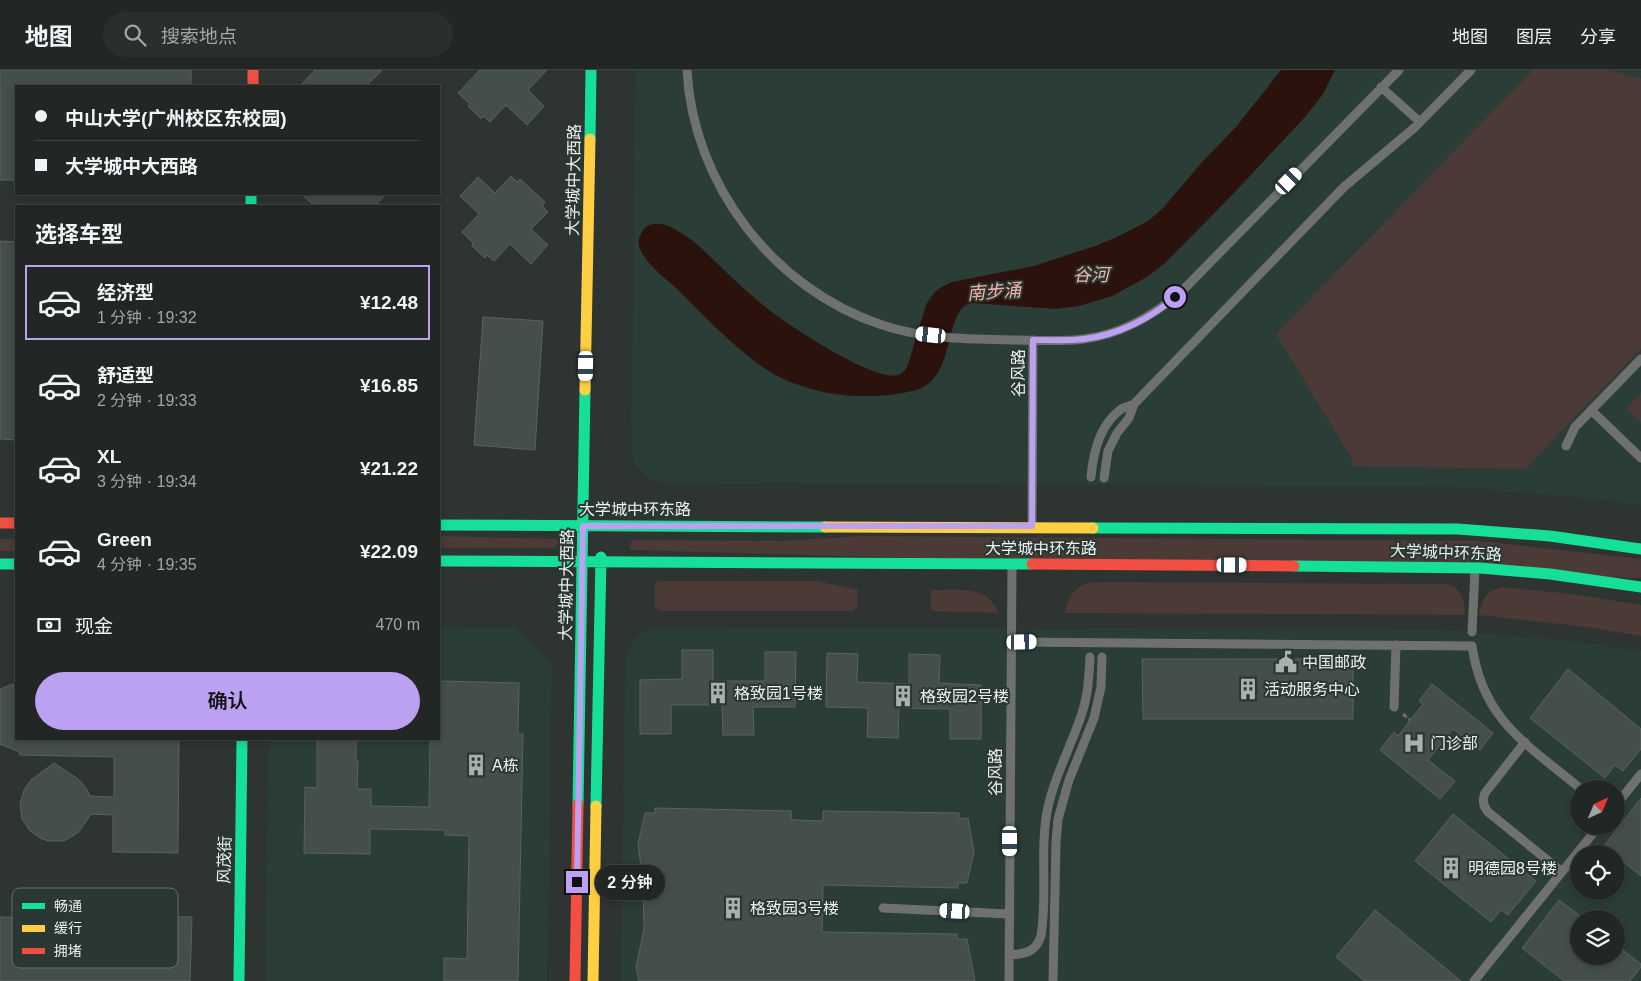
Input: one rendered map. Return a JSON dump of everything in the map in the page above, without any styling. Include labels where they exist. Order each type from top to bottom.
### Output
[{"type":"main road","points":[[253,70],[253,85]]},
{"type":"main road","name":"大学城中大西路","points":[[575,981],[591,70]]},
{"type":"main road","points":[[0,523],[15,524]]},
{"type":"main road","name":"大学城中环东路","points":[[440,525],[583,526],[601,530],[1032,526],[1458,529],[1569,538],[1641,549]]},
{"type":"main road","points":[[593,981],[601,530]]},
{"type":"main road","name":"大学城中环东路","points":[[440,561],[1475,567],[1594,579],[1641,587]]},
{"type":"main road","points":[[0,564],[15,564]]},
{"type":"main road","name":"风茂街","points":[[239,981],[242,740]]},
{"type":"lane","points":[[687,70],[700,141],[710,166],[734,211],[758,242],[778,263],[806,286],[832,302],[881,325],[917,334],[958,339],[1033,340],[1084,339],[1108,334],[1138,322],[1166,305],[1184,290],[1399,70]]},
{"type":"lane","points":[[1091,477],[1094,454],[1106,426],[1120,410],[1134,404],[1344,186],[1420,122],[1471,70]]},
{"type":"lane","points":[[1381,87],[1420,122]]},
{"type":"lane","name":"谷风路","points":[[1032,526],[1033,340]]},
{"type":"lane","points":[[1566,446],[1572,432],[1641,358]]},
{"type":"lane","points":[[1104,478],[1108,450],[1117,433],[1129,418],[1134,404]]},
{"type":"lane","points":[[1591,410],[1641,458]]},
{"type":"lane","name":"谷风路","points":[[1009,981],[1012,564]]},
{"type":"lane","points":[[1472,632],[1475,567]]},
{"type":"lane","points":[[1011,642],[1472,646],[1477,672],[1489,701],[1507,726],[1570,780]]},
{"type":"lane","points":[[1394,706],[1396,645]]},
{"type":"lane","points":[[1009,955],[1026,953],[1032,950],[1038,945],[1041,936],[1046,817],[1057,775],[1082,714],[1089,685],[1090,657]]},
{"type":"lane","points":[[1053,981],[1058,819],[1069,780],[1094,718],[1101,687],[1102,657]]},
{"type":"lane","points":[[1525,742],[1485,793],[1484,807],[1562,872]]},
{"type":"lane","points":[[1625,794],[1641,774]]},
{"type":"lane","points":[[1474,981],[1592,835]]},
{"type":"lane","points":[[883,908],[1009,914]]},
{"type":"shaded area","points":[[636,70],[1641,70],[1641,506],[1615,501],[1459,487],[665,483],[650,479],[637,467],[633,460],[631,446]]},
{"type":"shaded area","points":[[1533,70],[1607,70],[1641,79],[1641,349],[1525,469],[1352,466],[1352,459],[1276,334]]},
{"type":"shaded area","points":[[1641,393],[1641,423],[1626,409]]},
{"type":"shaded area","points":[[440,536],[557,539],[556,548],[440,548]]},
{"type":"shaded area","points":[[862,536],[1480,541],[1641,559],[1641,578],[630,550],[630,543],[635,540],[781,541]]},
{"type":"shaded area","points":[[0,539],[15,539],[15,551],[0,551]]},
{"type":"shaded area","points":[[817,581],[858,590],[857,607],[853,611],[660,611],[655,607],[655,582]]},
{"type":"shaded area","points":[[1087,583],[1447,584],[1456,589],[1462,596],[1465,615],[1065,613],[1073,592]]},
{"type":"shaded area","points":[[1497,588],[1572,594],[1641,605],[1641,636],[1587,627],[1479,615],[1481,605],[1486,596]]},
{"type":"shaded area","points":[[931,590],[961,590],[980,593],[988,597],[998,613],[933,611],[931,609]]},
{"type":"shaded area","points":[[440,627],[516,628],[552,665],[547,981],[265,981],[269,740],[440,740]]},
{"type":"shaded area","points":[[662,627],[1443,630],[1558,639],[1641,651],[1641,981],[621,981],[625,663],[629,648],[635,639],[646,631]]},
{"type":"water","name":"谷河","points":[[1281,70],[1335,70],[1323,94],[1306,116],[1165,263],[1147,277],[1112,296],[1079,306],[1056,309],[972,303],[963,308],[956,317],[944,359],[938,372],[929,383],[916,390],[871,396],[840,395],[810,389],[778,376],[765,369],[718,329],[652,266],[639,247],[640,236],[648,226],[658,224],[674,228],[696,244],[764,306],[790,325],[829,350],[869,370],[886,375],[898,375],[906,369],[926,305],[937,290],[952,282],[1034,266],[1095,246],[1148,221],[1162,209],[1204,160],[1236,127]]},
{"type":"building","points":[[0,70],[191,70],[191,85],[15,85],[15,180],[0,180]]},
{"type":"building","points":[[315,70],[382,70],[367,85],[301,85]]},
{"type":"building","points":[[480,70],[547,70],[528,90],[544,106],[527,125],[506,105],[490,122],[483,116],[481,119],[468,106],[470,104],[458,93]]},
{"type":"building","points":[[511,176],[517,182],[520,179],[545,202],[542,206],[548,212],[531,229],[548,245],[531,264],[510,244],[494,261],[487,255],[485,258],[472,246],[473,243],[462,232],[479,214],[460,196],[478,177],[495,193]]},
{"type":"building","points":[[302,195],[385,195],[376,205],[314,205]]},
{"type":"building","points":[[0,241],[15,242],[15,440],[0,439]]},
{"type":"building","points":[[483,317],[543,321],[535,450],[474,445]]},
{"type":"building","name":"格致园1号楼","points":[[682,650],[713,650],[713,681],[765,681],[765,652],[796,652],[795,707],[753,707],[754,735],[723,735],[722,705],[671,705],[671,734],[640,734],[640,680],[682,679]]},
{"type":"building","name":"格致园2号楼","points":[[827,653],[858,654],[857,682],[909,684],[909,654],[940,655],[939,683],[981,685],[981,739],[950,739],[950,709],[899,708],[898,738],[867,737],[868,708],[826,707]]},
{"type":"building","name":"活动服务中心","points":[[1142,659],[1353,659],[1353,719],[1143,719]]},
{"type":"building","points":[[1568,669],[1641,729],[1641,749],[1623,771],[1615,765],[1605,778],[1530,718]]},
{"type":"building","name":"A栋","points":[[440,681],[519,683],[518,734],[523,734],[518,981],[444,981],[444,958],[467,959],[469,836],[445,835],[445,830],[370,829],[370,854],[304,853],[305,787],[317,788],[317,740],[356,740],[356,761],[358,761],[357,789],[371,789],[371,806],[429,807],[430,740],[440,740]]},
{"type":"building","points":[[13,684],[15,688],[15,740],[179,740],[178,853],[113,852],[113,815],[91,814],[79,832],[64,841],[48,841],[30,831],[22,819],[20,804],[24,790],[31,780],[54,763],[78,779],[90,796],[114,797],[114,757],[20,755],[19,752],[0,744],[0,689]]},
{"type":"building","name":"门诊部","points":[[1432,684],[1493,733],[1480,750],[1453,729],[1428,760],[1455,781],[1440,799],[1380,750],[1394,732],[1398,736],[1423,704],[1419,701]]},
{"type":"building","points":[[1641,798],[1641,876],[1625,863],[1625,845],[1605,845],[1612,835],[1625,835],[1625,819]]},
{"type":"building","name":"格致园3号楼","points":[[655,808],[791,811],[792,820],[823,821],[823,811],[959,813],[959,819],[968,818],[974,852],[967,883],[958,883],[958,888],[823,885],[822,932],[957,934],[957,939],[967,939],[975,981],[639,981],[636,967],[644,929],[643,882],[638,844],[645,813],[655,813]]},
{"type":"building","name":"明德园8号楼","points":[[1453,814],[1536,881],[1508,915],[1501,910],[1491,922],[1415,861]]},
{"type":"building","points":[[1559,900],[1572,910],[1570,910],[1570,965],[1625,965],[1625,952],[1641,964],[1641,967],[1630,981],[1564,981],[1522,948]]},
{"type":"building","points":[[1375,910],[1461,981],[1365,981],[1336,957]]},
{"type":"building","points":[[0,917],[12,917],[12,968],[178,968],[178,917],[192,917],[190,981],[0,981]]},
{"type":"traffic: fast","points":[[590,139],[591,70]]},
{"type":"traffic: fast","points":[[251,195],[251,205]]},
{"type":"traffic: fast","points":[[578,804],[585,390]]},
{"type":"traffic: fast","points":[[440,525],[825,527]]},
{"type":"traffic: fast","points":[[1093,528],[1458,529],[1550,536],[1641,549]]},
{"type":"traffic: fast","points":[[596,806],[601,557]]},
{"type":"traffic: fast","points":[[440,561],[1032,564]]},
{"type":"traffic: fast","points":[[0,564],[15,564]]},
{"type":"traffic: fast","points":[[1294,566],[1480,568],[1550,574],[1641,587]]},
{"type":"traffic: fast","points":[[239,981],[242,740]]},
{"type":"traffic: slow","points":[[585,390],[590,139]]},
{"type":"traffic: slow","points":[[825,527],[1093,528]]},
{"type":"traffic: slow","points":[[593,981],[596,806]]},
{"type":"traffic: jam","points":[[253,70],[253,85]]},
{"type":"traffic: jam","points":[[0,523],[15,523]]},
{"type":"traffic: jam","points":[[1032,564],[1294,566]]},
{"type":"traffic: jam","points":[[575,981],[578,804]]},
{"type":"place","name":"中国邮政","points":[[1286,662]]},
{"type":"place","name":"活动服务中心","points":[[1248,689]]},
{"type":"place","name":"格致园1号楼","points":[[718,693]]},
{"type":"place","name":"格致园2号楼","points":[[903,696]]},
{"type":"place","name":"门诊部","points":[[1414,743]]},
{"type":"place","name":"A栋","points":[[476,765]]},
{"type":"place","name":"明德园8号楼","points":[[1451,868]]},
{"type":"place","name":"格致园3号楼","points":[[733,908]]},
{"type":"route","points":[[577,882],[583,526],[1032,526],[1033,340],[1084,339],[1108,334],[1151,315],[1175,297]]},
{"type":"water label","name":"南步涌","points":[[994,292]]}]
